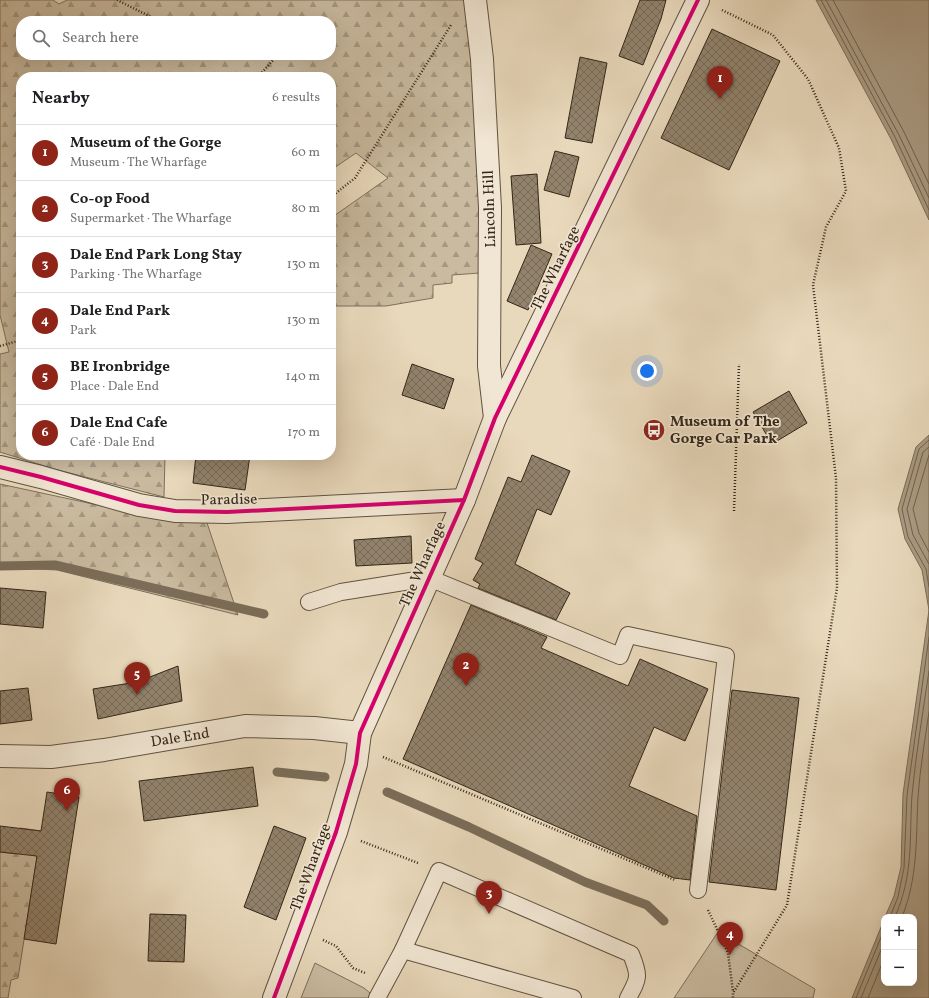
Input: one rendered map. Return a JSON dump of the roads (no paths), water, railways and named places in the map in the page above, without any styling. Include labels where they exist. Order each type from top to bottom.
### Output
[{"type":"street","name":"Lincoln Hill","points":[[475,0],[482,59],[490,208],[489,366],[495,418]]},
{"type":"street","name":"The Wharfage","points":[[274,998],[336,832],[356,764],[359,740],[464,500],[495,418],[707,4]]},
{"type":"street","name":"Paradise","points":[[0,467],[139,505],[175,511],[227,512],[464,500]]},
{"type":"street","name":"Dale End","points":[[0,756],[52,757],[104,750],[245,726],[314,728],[359,740]]},
{"type":"lane","points":[[308,602],[341,592],[429,578],[620,656],[628,635],[726,656],[698,890]]},
{"type":"lane","points":[[376,998],[403,950],[439,871],[631,954],[637,969],[638,981],[628,998]]},
{"type":"lane","points":[[403,950],[573,998]]},
{"type":"water","points":[[816,0],[929,0],[929,220],[891,139]]},
{"type":"water","points":[[929,435],[929,610],[922,570],[905,539],[898,509],[916,447]]},
{"type":"water","points":[[929,610],[929,998],[852,998],[881,927],[881,986],[917,986],[917,914],[886,914],[894,896],[901,867],[903,794]]},
{"type":"waterway","points":[[0,566],[55,565],[264,614]]},
{"type":"waterway","points":[[277,772],[325,777]]},
{"type":"waterway","points":[[387,792],[469,827],[585,882],[647,905],[664,921]]},
{"type":"place","name":"Museum of the Gorge","points":[[720,99]]},
{"type":"place","name":"Museum of The Gorge Car Park","points":[[654,430]]},
{"type":"place","name":"Co-op Food","points":[[466,686]]},
{"type":"place","name":"BE Ironbridge","points":[[137,695]]},
{"type":"place","name":"Dale End Cafe","points":[[67,811]]},
{"type":"place","name":"Dale End Park Long Stay","points":[[489,914]]},
{"type":"place","name":"Dale End Park","points":[[730,955]]}]
